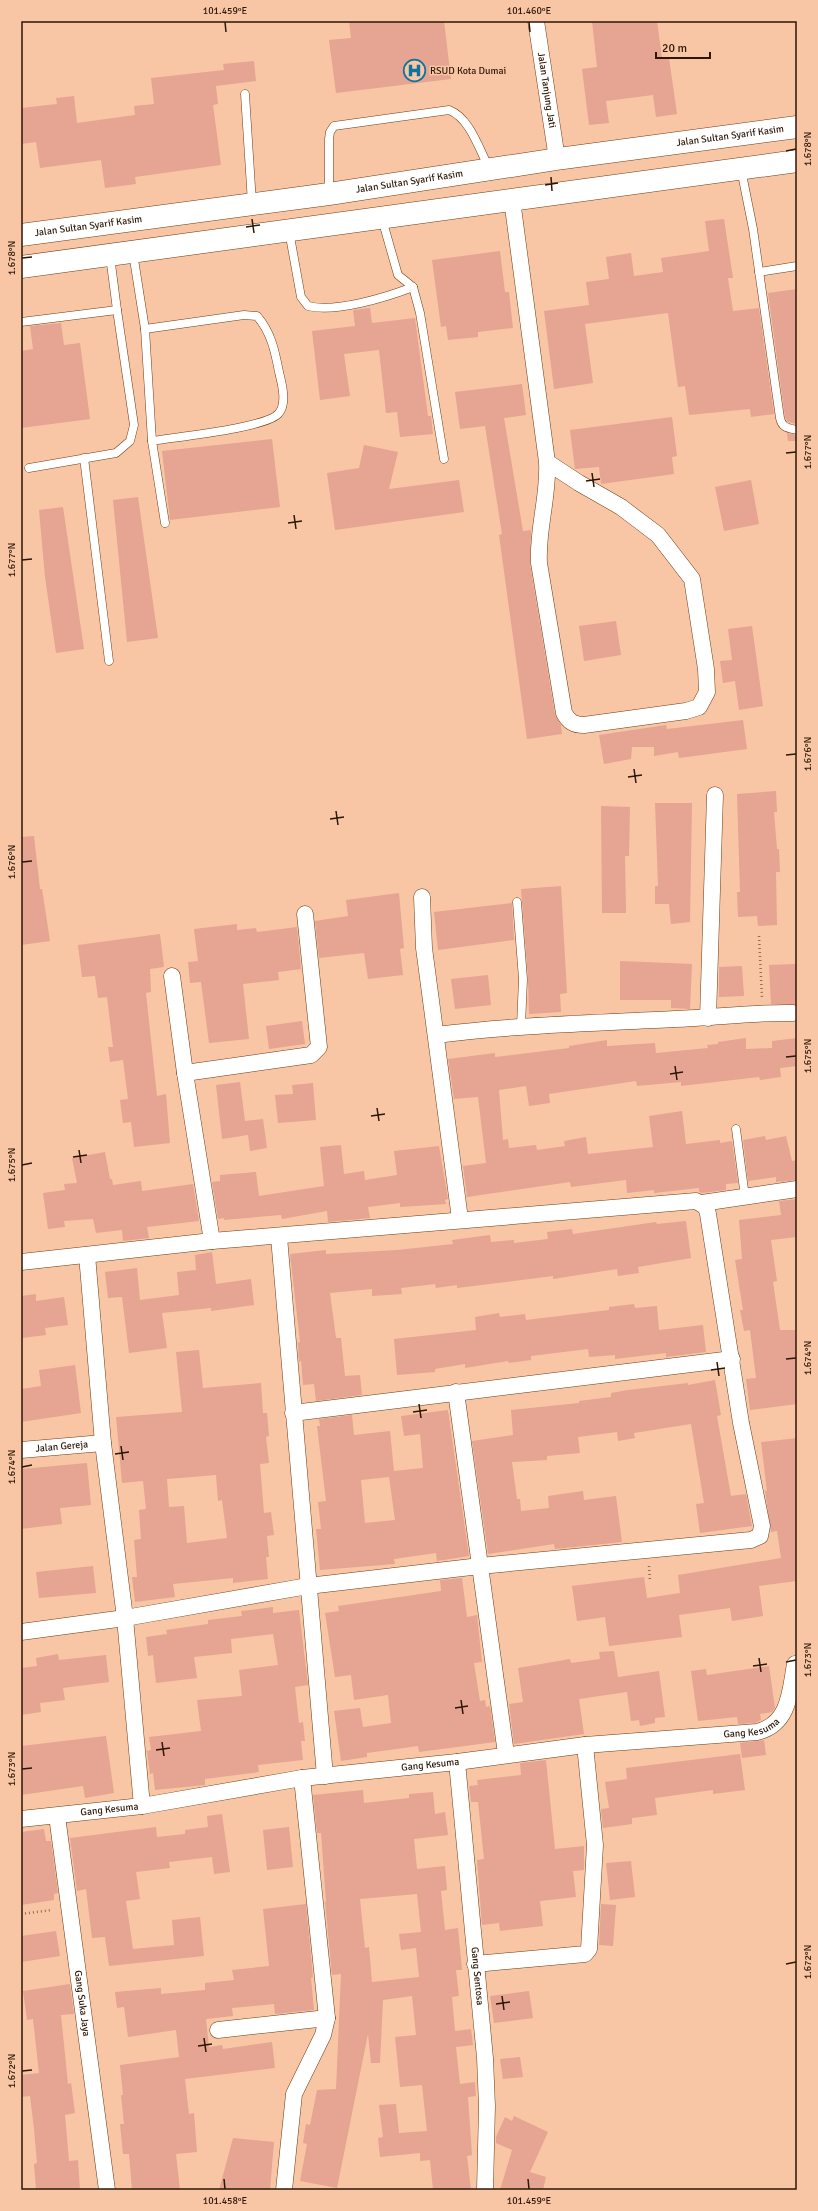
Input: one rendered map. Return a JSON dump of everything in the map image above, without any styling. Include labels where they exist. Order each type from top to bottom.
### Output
[{"type":"street","name":"Jalan Tanjung Jati","points":[[536,21],[557,159]]},
{"type":"street","name":"Jalan Sultan Syarif Kasim","points":[[21,235],[329,194],[557,159],[797,127]]},
{"type":"street","points":[[21,267],[797,161]]},
{"type":"street","points":[[512,200],[548,475],[538,549],[539,563],[564,713],[567,720],[575,725],[584,725],[686,712],[699,707],[707,692],[706,669],[692,579],[658,535],[621,507],[579,483],[547,462]]},
{"type":"street","points":[[708,1018],[715,795]]},
{"type":"street","points":[[422,897],[424,948],[460,1219]]},
{"type":"street","points":[[184,1073],[311,1055],[316,1052],[319,1047],[305,914]]},
{"type":"street","points":[[172,976],[184,1073],[212,1241]]},
{"type":"street","points":[[436,1035],[521,1026],[708,1018],[763,1012],[793,1013]]},
{"type":"street","points":[[21,1262],[212,1241],[279,1237],[460,1219],[687,1201],[702,1203],[797,1190]]},
{"type":"street","points":[[21,1632],[125,1618],[308,1586],[480,1566],[751,1540],[760,1536],[761,1520],[741,1423],[708,1214],[706,1207],[702,1203]]},
{"type":"street","points":[[279,1237],[325,1776]]},
{"type":"street","points":[[87,1255],[103,1443],[125,1618],[142,1806]]},
{"type":"street","points":[[293,1413],[456,1392],[732,1360]]},
{"type":"street","points":[[456,1392],[506,1754]]},
{"type":"street","name":"Jalan Gereja","points":[[21,1450],[103,1443]]},
{"type":"street","name":"Gang Kesuma","points":[[21,1819],[142,1806],[302,1778],[458,1762],[506,1754],[585,1745],[768,1729],[776,1723],[788,1704],[795,1664]]},
{"type":"street","points":[[475,1964],[585,1954],[590,1949],[595,1845],[585,1745]]},
{"type":"street","name":"Gang Sentosa","points":[[458,1762],[475,1964],[486,2072],[487,2106],[485,2190]]},
{"type":"street","points":[[284,2190],[294,2094],[323,2035],[327,2018],[302,1778]]},
{"type":"street","name":"Gang Suka Jaya","points":[[57,1816],[107,2190]]},
{"type":"street","points":[[218,2030],[327,2018]]},
{"type":"lane","points":[[245,94],[252,204]]},
{"type":"lane","points":[[329,194],[330,132],[334,126],[449,110],[456,113],[465,122],[490,170]]},
{"type":"lane","points":[[740,169],[759,272],[781,424],[786,428],[797,430]]},
{"type":"lane","points":[[382,218],[398,275],[413,287],[420,314],[444,459]]},
{"type":"lane","points":[[289,231],[301,297],[308,306],[322,308],[384,299],[413,287]]},
{"type":"lane","points":[[133,252],[145,329],[152,440],[165,523]]},
{"type":"lane","points":[[29,468],[116,453],[125,447],[133,435],[134,425],[110,255]]},
{"type":"lane","points":[[759,272],[797,266]]},
{"type":"lane","points":[[21,322],[117,310]]},
{"type":"lane","points":[[145,329],[244,315],[257,316],[266,326],[274,345],[283,396],[281,409],[272,420],[240,427],[152,440]]},
{"type":"lane","points":[[84,458],[109,660]]},
{"type":"lane","points":[[517,902],[523,979],[521,1026]]},
{"type":"lane","points":[[736,1130],[745,1197]]},
{"type":"path","points":[[759,936],[763,1012]]},
{"type":"path","points":[[21,1914],[69,1908]]},
{"type":"building","name":"RSUD Kota Dumai","points":[[349,21],[444,21],[451,79],[336,93],[329,40],[351,38]]},
{"type":"building","points":[[592,21],[657,21],[662,58],[669,58],[677,114],[656,117],[653,95],[606,101],[609,123],[589,125],[582,69],[597,67]]},
{"type":"building","points":[[254,61],[256,81],[216,86],[218,104],[213,105],[221,165],[135,177],[136,184],[105,188],[101,160],[40,168],[36,142],[21,144],[21,108],[57,104],[56,98],[74,96],[77,123],[135,115],[134,106],[154,104],[151,78],[224,70],[223,64]]},
{"type":"building","points":[[724,219],[733,278],[728,278],[733,311],[759,308],[774,414],[751,417],[750,409],[689,415],[685,386],[678,387],[668,313],[585,324],[593,383],[554,389],[544,311],[589,305],[586,282],[609,279],[606,257],[631,253],[634,276],[663,272],[661,258],[709,251],[705,221]]},
{"type":"building","points":[[500,251],[505,292],[509,292],[513,328],[478,332],[478,337],[448,340],[446,326],[441,327],[432,260]]},
{"type":"building","points":[[797,289],[797,424],[788,422],[785,417],[768,293]]},
{"type":"building","points":[[370,308],[372,323],[415,318],[428,416],[431,416],[433,434],[400,437],[397,412],[386,413],[379,350],[344,354],[350,396],[320,400],[312,331],[355,326],[353,310]]},
{"type":"building","points":[[61,323],[64,345],[80,343],[90,419],[21,428],[21,351],[33,349],[30,326]]},
{"type":"building","points":[[522,384],[526,415],[504,418],[523,531],[531,530],[530,564],[555,715],[561,725],[562,734],[527,739],[499,535],[502,534],[485,426],[460,429],[455,392]]},
{"type":"building","points":[[672,417],[677,456],[672,457],[674,474],[601,484],[599,467],[575,469],[570,430]]},
{"type":"building","points":[[787,433],[797,435],[797,441],[788,441]]},
{"type":"building","points":[[272,439],[280,507],[170,520],[162,451]]},
{"type":"building","points":[[364,445],[398,452],[389,489],[459,480],[464,512],[335,530],[327,473],[359,468]]},
{"type":"building","points":[[751,480],[759,524],[724,531],[715,487]]},
{"type":"building","points":[[138,497],[158,638],[127,642],[113,500]]},
{"type":"building","points":[[63,507],[84,649],[56,653],[45,577],[39,510]]},
{"type":"building","points":[[616,621],[621,655],[584,661],[579,626]]},
{"type":"building","points":[[752,626],[763,706],[739,710],[735,681],[723,683],[720,661],[732,660],[728,629]]},
{"type":"building","points":[[743,720],[747,749],[679,758],[678,752],[654,756],[654,747],[632,747],[631,759],[604,764],[599,735],[666,725],[667,729]]},
{"type":"building","points":[[776,791],[777,812],[774,812],[777,849],[779,849],[780,872],[776,872],[777,925],[758,926],[757,916],[738,917],[737,892],[740,892],[737,794]]},
{"type":"building","points":[[655,803],[692,803],[690,922],[671,924],[669,904],[655,904],[655,886],[658,886]]},
{"type":"building","points":[[601,806],[630,807],[629,856],[625,856],[626,913],[602,913]]},
{"type":"building","points":[[34,836],[40,889],[42,889],[50,941],[21,945],[21,837]]},
{"type":"building","points":[[561,886],[567,993],[560,994],[561,1012],[529,1014],[528,979],[521,889]]},
{"type":"building","points":[[399,893],[404,948],[400,949],[403,975],[368,979],[364,953],[319,958],[315,921],[348,916],[346,900]]},
{"type":"building","points":[[512,903],[514,940],[438,950],[434,912]]},
{"type":"building","points":[[237,924],[237,930],[256,928],[257,932],[297,927],[301,969],[278,972],[279,980],[243,984],[249,1039],[209,1043],[201,982],[190,983],[188,962],[198,961],[194,929]]},
{"type":"building","points":[[160,934],[164,967],[150,969],[151,992],[146,993],[157,1096],[166,1094],[170,1143],[134,1147],[131,1122],[123,1123],[120,1100],[128,1099],[123,1060],[110,1062],[108,1047],[113,1047],[107,997],[98,998],[95,976],[82,977],[78,945]]},
{"type":"building","points":[[620,961],[692,964],[690,1009],[671,1008],[671,1000],[620,1000]]},
{"type":"building","points":[[797,964],[797,1005],[771,1004],[769,965]]},
{"type":"building","points":[[742,966],[744,996],[719,997],[719,967]]},
{"type":"building","points":[[488,975],[491,1005],[455,1009],[451,979]]},
{"type":"building","points":[[302,1021],[305,1044],[269,1049],[266,1026]]},
{"type":"building","points":[[746,1038],[746,1049],[772,1048],[772,1041],[797,1038],[797,1066],[780,1068],[781,1077],[760,1080],[759,1077],[681,1086],[681,1082],[637,1086],[636,1081],[549,1094],[550,1103],[529,1106],[526,1086],[499,1090],[503,1140],[508,1139],[509,1148],[536,1145],[537,1150],[565,1146],[564,1141],[586,1137],[588,1154],[653,1147],[649,1116],[682,1111],[686,1144],[720,1140],[720,1143],[732,1141],[738,1183],[726,1184],[726,1190],[702,1193],[699,1192],[699,1188],[654,1193],[654,1190],[627,1193],[626,1180],[571,1187],[570,1182],[467,1197],[463,1166],[486,1163],[478,1097],[454,1099],[448,1059],[495,1053],[495,1057],[569,1048],[569,1046],[607,1040],[607,1046],[655,1043],[656,1053],[708,1048],[707,1045],[718,1044],[718,1042]]},
{"type":"building","points":[[240,1082],[245,1121],[263,1119],[267,1148],[250,1151],[248,1135],[222,1139],[216,1085]]},
{"type":"building","points":[[313,1083],[316,1120],[278,1123],[275,1095],[293,1094],[292,1085]]},
{"type":"building","points":[[765,1136],[766,1140],[786,1136],[792,1161],[797,1160],[797,1180],[776,1182],[776,1177],[748,1181],[743,1140]]},
{"type":"building","points":[[341,1145],[344,1174],[364,1171],[365,1180],[397,1175],[394,1151],[439,1146],[448,1199],[445,1200],[446,1204],[400,1207],[400,1203],[368,1207],[370,1218],[328,1222],[327,1211],[282,1219],[281,1215],[224,1220],[224,1218],[218,1219],[212,1182],[220,1181],[220,1175],[256,1172],[259,1196],[324,1186],[320,1147]]},
{"type":"building","points":[[105,1152],[110,1179],[112,1179],[113,1185],[141,1181],[142,1191],[193,1184],[199,1221],[147,1227],[149,1238],[123,1241],[122,1230],[96,1233],[93,1219],[64,1221],[65,1227],[48,1229],[43,1193],[65,1190],[64,1184],[77,1183],[72,1158]]},
{"type":"building","points":[[797,1199],[797,1237],[771,1240],[777,1281],[773,1282],[780,1330],[797,1330],[797,1404],[750,1410],[746,1379],[756,1378],[750,1330],[744,1331],[740,1310],[743,1310],[735,1260],[742,1259],[739,1220],[781,1215],[779,1201]]},
{"type":"building","points":[[686,1221],[691,1258],[638,1267],[639,1273],[618,1276],[617,1269],[553,1279],[553,1276],[457,1288],[457,1285],[436,1288],[435,1284],[401,1288],[402,1294],[372,1296],[372,1289],[330,1293],[336,1338],[341,1338],[345,1376],[360,1375],[362,1395],[316,1401],[314,1384],[303,1385],[301,1361],[299,1362],[298,1343],[300,1342],[290,1254],[326,1250],[326,1254],[397,1250],[453,1244],[452,1240],[490,1235],[491,1242],[514,1240],[514,1243],[548,1239],[547,1232],[572,1229],[573,1234],[656,1222],[657,1224]]},
{"type":"building","points":[[212,1252],[216,1284],[251,1279],[254,1305],[211,1311],[211,1308],[162,1313],[167,1348],[129,1353],[122,1297],[108,1298],[105,1272],[137,1268],[140,1300],[179,1295],[177,1272],[196,1270],[195,1255]]},
{"type":"building","points":[[36,1294],[36,1301],[64,1297],[68,1325],[45,1328],[46,1335],[22,1338],[21,1296]]},
{"type":"building","points":[[634,1304],[635,1308],[657,1306],[659,1330],[703,1325],[706,1352],[666,1357],[666,1353],[615,1359],[615,1355],[589,1357],[588,1349],[531,1356],[531,1360],[509,1363],[508,1361],[465,1368],[465,1364],[435,1369],[435,1372],[397,1375],[394,1339],[476,1330],[475,1317],[499,1313],[500,1317],[525,1314],[526,1320],[609,1310],[609,1307]]},
{"type":"building","points":[[199,1350],[203,1388],[261,1383],[263,1413],[267,1413],[269,1436],[266,1437],[269,1463],[260,1464],[264,1513],[271,1512],[274,1535],[267,1536],[269,1557],[266,1557],[268,1579],[233,1583],[233,1578],[173,1584],[175,1597],[135,1602],[132,1577],[137,1577],[134,1540],[141,1539],[139,1510],[146,1509],[143,1481],[122,1483],[116,1417],[182,1412],[176,1352]],"holes":[[[216,1475],[218,1501],[222,1500],[227,1538],[187,1543],[184,1506],[169,1507],[167,1479]]]},
{"type":"building","points":[[75,1365],[81,1413],[21,1422],[21,1389],[41,1386],[39,1370]]},
{"type":"building","points":[[715,1380],[721,1415],[717,1416],[731,1496],[746,1494],[752,1526],[700,1533],[696,1504],[704,1503],[691,1424],[634,1433],[635,1438],[618,1441],[617,1432],[578,1437],[580,1453],[547,1456],[547,1460],[512,1462],[517,1499],[520,1499],[521,1511],[549,1508],[548,1496],[583,1491],[584,1500],[616,1496],[622,1542],[555,1549],[554,1544],[488,1554],[472,1441],[513,1435],[511,1410],[579,1403],[579,1401],[611,1397],[611,1393],[628,1390],[688,1383],[688,1385]]},
{"type":"building","points":[[448,1410],[469,1556],[437,1561],[436,1553],[394,1559],[395,1564],[320,1570],[316,1529],[321,1529],[318,1502],[326,1501],[317,1426],[320,1426],[319,1419],[352,1415],[354,1435],[390,1431],[394,1471],[423,1468],[420,1434],[404,1436],[401,1416]],"holes":[[[389,1477],[395,1520],[365,1523],[361,1480]]]},
{"type":"building","points":[[797,1438],[797,1581],[759,1586],[763,1616],[732,1621],[730,1608],[679,1615],[682,1637],[609,1646],[605,1617],[577,1621],[572,1586],[644,1577],[647,1598],[680,1593],[678,1575],[781,1558],[777,1531],[771,1532],[765,1491],[767,1491],[761,1442]]},
{"type":"building","points":[[87,1463],[91,1505],[60,1508],[62,1524],[21,1529],[21,1469]]},
{"type":"building","points":[[93,1566],[96,1593],[39,1598],[36,1572]]},
{"type":"building","points":[[462,1578],[467,1617],[477,1615],[482,1662],[474,1663],[480,1701],[485,1700],[486,1707],[490,1706],[495,1742],[419,1752],[418,1746],[367,1753],[367,1757],[341,1761],[334,1711],[360,1708],[363,1727],[391,1723],[388,1695],[354,1700],[351,1675],[335,1677],[325,1613],[339,1611],[338,1606],[441,1591],[440,1580]]},
{"type":"building","points":[[273,1607],[273,1613],[299,1610],[308,1685],[295,1687],[299,1723],[303,1722],[305,1741],[301,1741],[303,1760],[258,1765],[259,1772],[205,1779],[205,1785],[155,1790],[153,1773],[150,1774],[147,1751],[151,1750],[149,1737],[201,1731],[197,1700],[242,1696],[239,1670],[278,1665],[273,1634],[231,1639],[232,1653],[194,1657],[197,1678],[156,1683],[153,1655],[148,1656],[146,1637],[167,1634],[166,1630],[208,1624],[208,1620],[242,1616],[241,1611]]},
{"type":"building","points":[[614,1651],[618,1677],[659,1671],[665,1717],[655,1718],[655,1723],[640,1726],[639,1720],[631,1721],[627,1692],[579,1699],[584,1734],[514,1744],[509,1704],[523,1702],[518,1668],[570,1659],[571,1663],[600,1659],[599,1652]]},
{"type":"building","points":[[58,1654],[59,1660],[106,1655],[109,1682],[63,1688],[65,1700],[40,1703],[41,1712],[21,1715],[21,1668],[37,1666],[36,1658]]},
{"type":"building","points":[[769,1666],[775,1708],[772,1712],[760,1714],[761,1720],[755,1723],[738,1724],[737,1717],[698,1721],[691,1671],[706,1669],[707,1675]]},
{"type":"building","points":[[106,1736],[114,1793],[85,1798],[83,1786],[21,1795],[21,1746]]},
{"type":"building","points":[[764,1740],[766,1755],[742,1758],[740,1743]]},
{"type":"building","points":[[740,1754],[745,1790],[713,1794],[713,1790],[655,1798],[657,1815],[632,1818],[632,1824],[603,1828],[601,1809],[609,1808],[605,1782],[627,1779],[626,1768]]},
{"type":"building","points":[[546,1760],[555,1849],[584,1846],[584,1870],[573,1871],[576,1897],[540,1901],[543,1926],[500,1931],[499,1923],[482,1925],[477,1860],[484,1859],[478,1802],[471,1802],[469,1786],[478,1785],[477,1780],[521,1775],[520,1763]]},
{"type":"building","points":[[363,1790],[364,1803],[409,1798],[409,1794],[433,1792],[435,1814],[445,1812],[448,1835],[414,1839],[417,1869],[445,1866],[447,1890],[441,1891],[445,1930],[458,1928],[462,1970],[456,1970],[459,1996],[452,1997],[455,2031],[471,2029],[473,2045],[456,2047],[460,2084],[475,2082],[476,2096],[468,2097],[472,2155],[467,2156],[471,2190],[433,2190],[430,2160],[420,2161],[420,2153],[380,2157],[378,2138],[383,2137],[379,2105],[396,2104],[399,2133],[427,2131],[422,2085],[400,2087],[395,2037],[416,2035],[412,1996],[383,2000],[380,2063],[371,2063],[368,2034],[337,2188],[300,2181],[307,2144],[303,2143],[306,2124],[310,2125],[317,2090],[336,2089],[341,1974],[332,1975],[325,1902],[321,1833],[317,1833],[313,1795]],"holes":[[[417,1894],[421,1932],[399,1934],[401,1950],[416,1948],[419,1977],[372,1982],[369,1947],[365,1948],[360,1899]]]},
{"type":"building","points":[[222,1814],[230,1872],[214,1874],[212,1857],[169,1862],[170,1868],[136,1872],[140,1899],[126,1901],[133,1949],[174,1945],[172,1920],[200,1917],[204,1956],[109,1966],[105,1937],[92,1938],[86,1889],[77,1891],[70,1838],[156,1827],[157,1837],[185,1834],[185,1830],[208,1827],[207,1816]]},
{"type":"building","points":[[289,1827],[293,1867],[267,1870],[263,1830]]},
{"type":"building","points":[[44,1829],[46,1841],[51,1841],[58,1893],[54,1894],[54,1900],[21,1905],[21,1832]]},
{"type":"building","points":[[631,1861],[635,1897],[610,1900],[606,1863]]},
{"type":"building","points":[[306,1904],[313,1977],[311,1978],[314,2010],[275,2014],[274,2004],[232,2008],[233,2016],[206,2019],[209,2047],[222,2045],[223,2049],[272,2042],[275,2068],[185,2079],[189,2114],[194,2113],[197,2152],[176,2154],[180,2190],[132,2190],[129,2154],[123,2154],[120,2124],[124,2124],[120,2065],[179,2057],[176,2030],[128,2037],[124,2007],[117,2008],[115,1992],[161,1988],[161,1994],[205,1990],[205,1983],[234,1980],[232,1970],[269,1966],[263,1909]]},
{"type":"building","points":[[601,1904],[616,1905],[613,1946],[599,1945]]},
{"type":"building","points":[[56,1931],[60,1956],[21,1962],[21,1936]]},
{"type":"building","points":[[70,1984],[74,2014],[61,2015],[68,2084],[71,2083],[75,2113],[65,2115],[69,2161],[78,2160],[80,2190],[36,2190],[34,2164],[37,2163],[30,2096],[21,2097],[21,2075],[39,2073],[33,2019],[27,2020],[23,1991]]},
{"type":"building","points":[[529,1991],[533,2018],[494,2023],[490,1996]]},
{"type":"building","points":[[520,2057],[523,2077],[503,2079],[500,2059]]},
{"type":"building","points":[[514,2116],[548,2132],[530,2172],[546,2177],[543,2190],[500,2190],[512,2150],[496,2143],[496,2137],[505,2117],[512,2121]]},
{"type":"building","points":[[233,2138],[274,2142],[270,2190],[219,2190]]},
{"type":"place","name":"RSUD Kota Dumai","points":[[414,71]]}]
